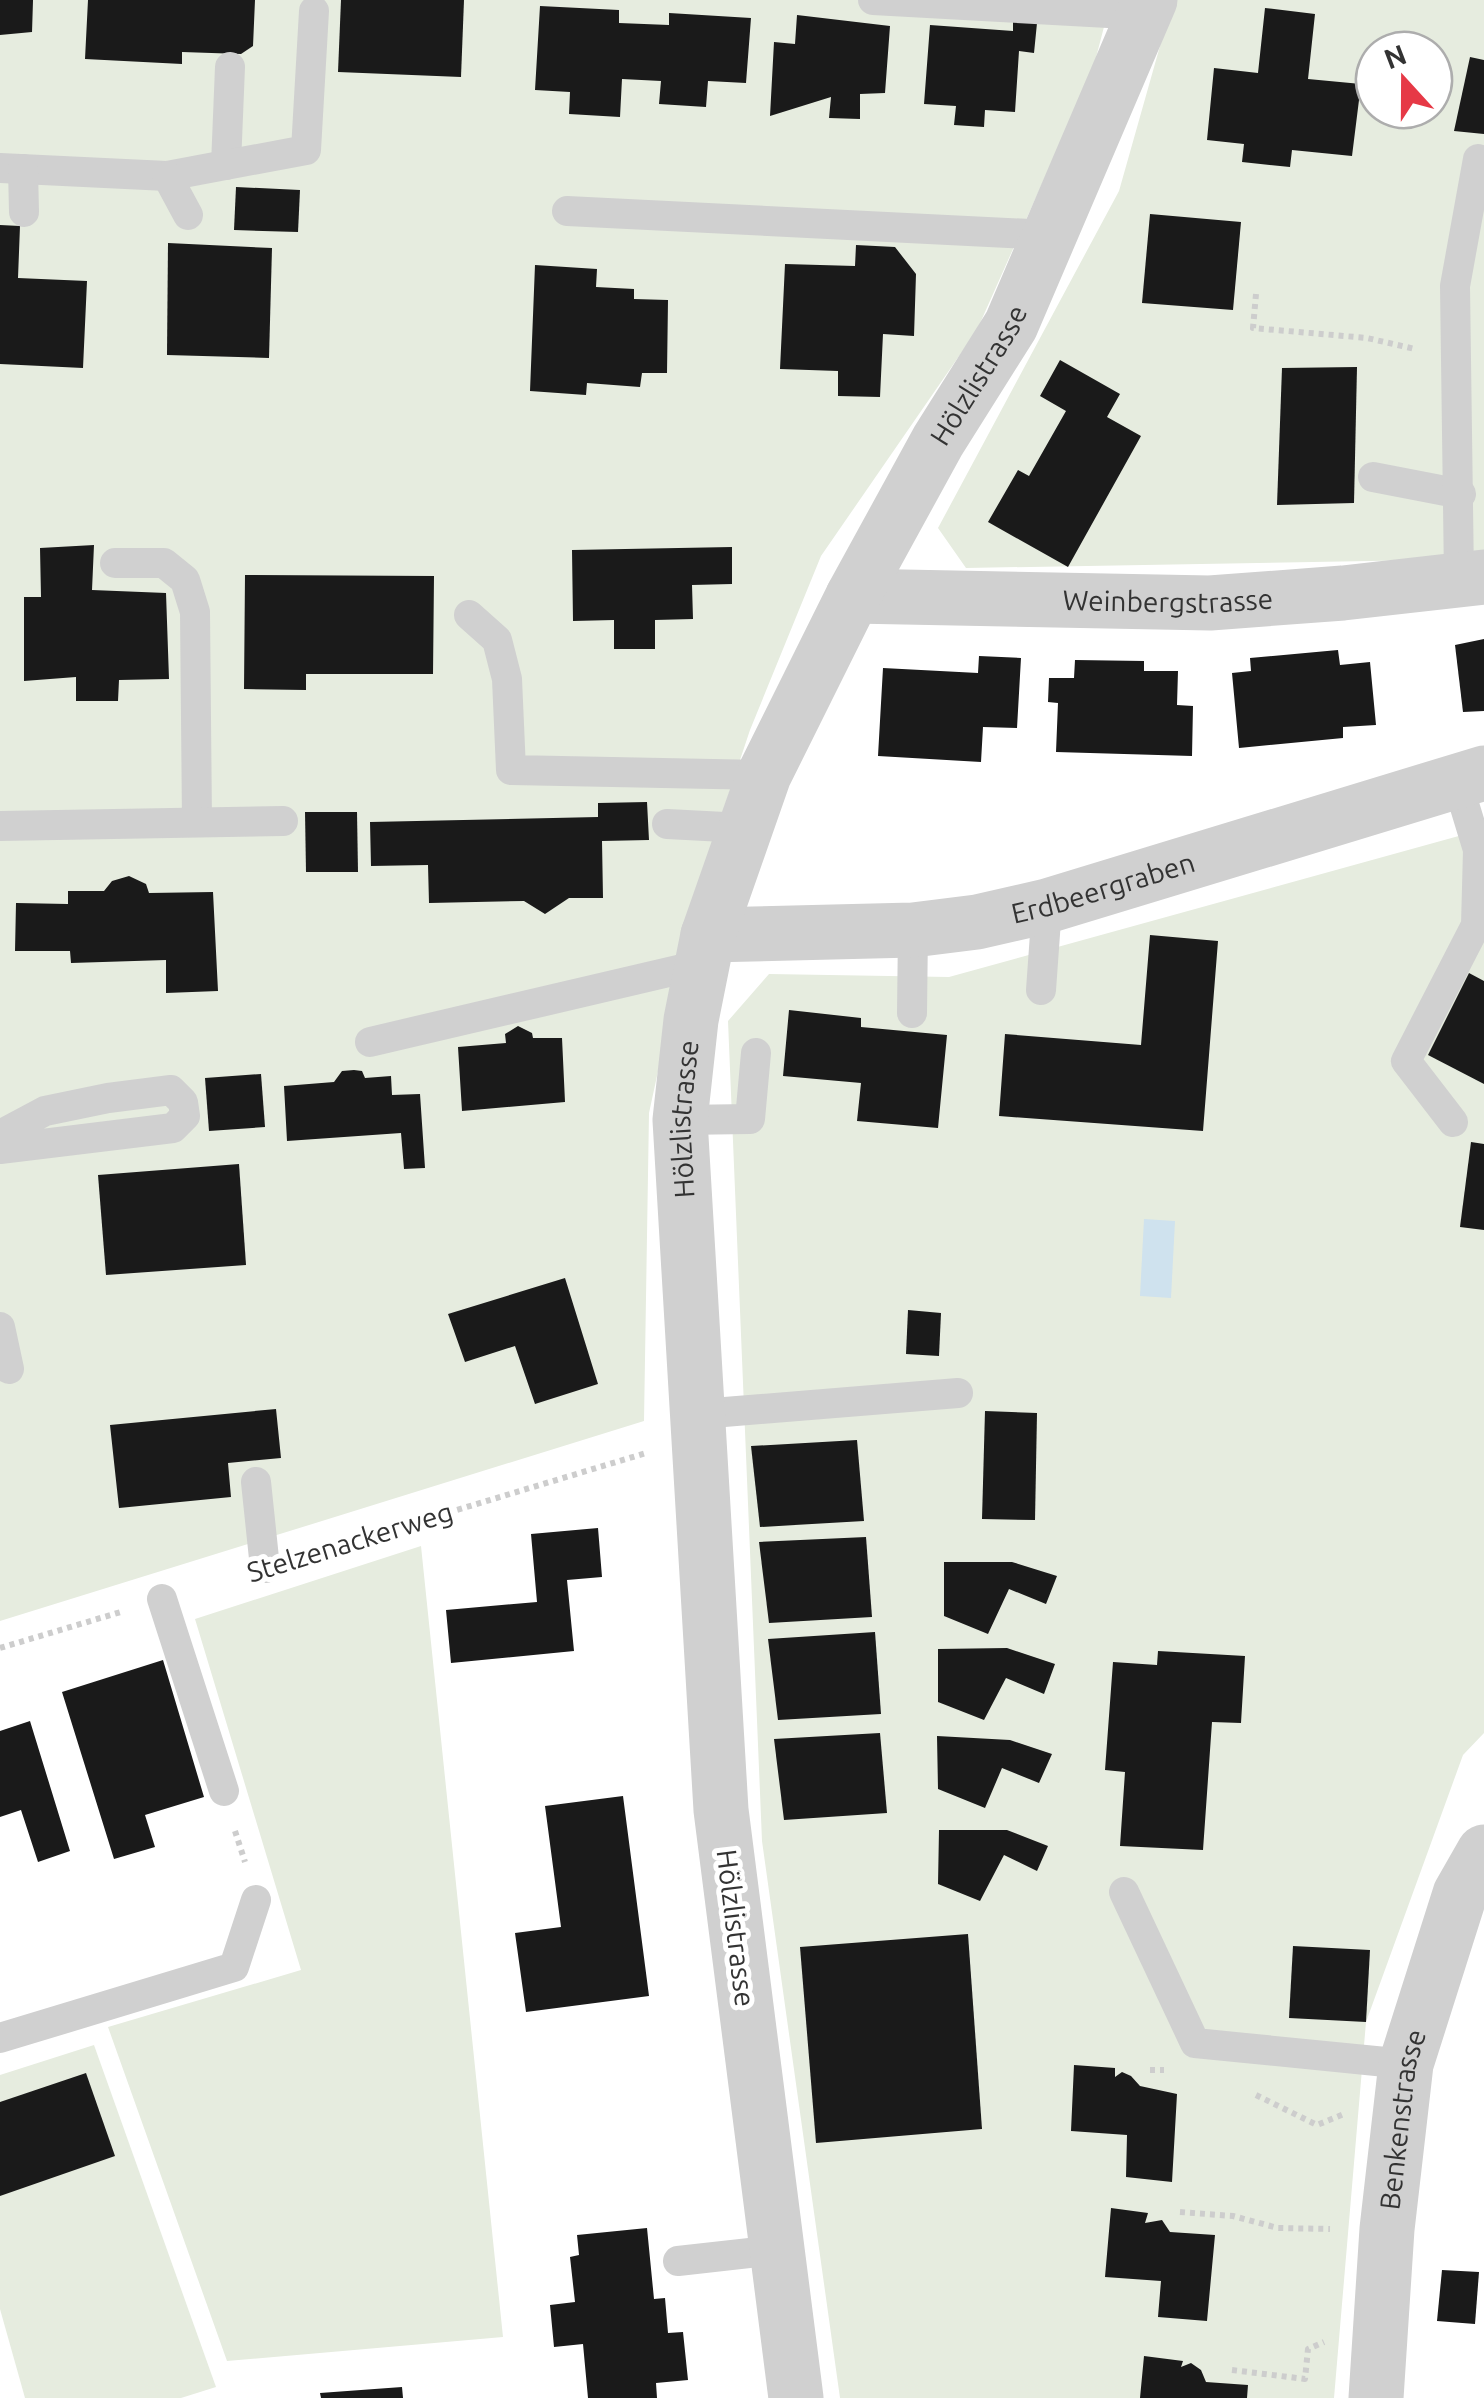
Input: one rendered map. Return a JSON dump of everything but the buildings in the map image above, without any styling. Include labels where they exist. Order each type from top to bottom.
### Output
[{"type":"street","name":"Hölzlistrasse","points":[[796,2398],[721,1810],[680,1120],[692,1020],[706,950],[764,775],[852,596],[938,441],[1010,325],[1147,8]]},
{"type":"street","name":"Weinbergstrasse","points":[[852,596],[1210,603],[1343,593],[1472,577]]},
{"type":"street","name":"Erdbeergraben","points":[[706,950],[977,922],[1048,906],[1470,777]]},
{"type":"street","name":"Benkenstrasse","points":[[1376,2398],[1386,2229],[1406,2064],[1476,1885]]},
{"type":"lane","points":[[873,0],[1147,8]]},
{"type":"lane","points":[[24,212],[12,168],[166,176],[306,150],[314,11]]},
{"type":"lane","points":[[226,164],[230,67]]},
{"type":"lane","points":[[1472,577],[1460,494],[1456,286],[1478,159]]},
{"type":"lane","points":[[166,176],[188,215]]},
{"type":"lane","points":[[567,211],[1050,235]]},
{"type":"lane","points":[[1373,477],[1460,494]]},
{"type":"lane","points":[[114,563],[164,563],[185,580],[195,612],[197,822]]},
{"type":"lane","points":[[469,616],[497,640],[507,678],[511,770],[764,775]]},
{"type":"lane","points":[[1452,1122],[1406,1061],[1480,928],[1478,850],[1470,777]]},
{"type":"lane","points":[[0,826],[283,821]]},
{"type":"lane","points":[[667,824],[744,828]]},
{"type":"lane","points":[[1041,990],[1048,906]]},
{"type":"lane","points":[[912,930],[912,1013]]},
{"type":"lane","points":[[370,1042],[706,950]]},
{"type":"lane","points":[[680,1120],[750,1119],[756,1053]]},
{"type":"lane","points":[[0,1134],[45,1111],[171,1090],[183,1102],[185,1116],[173,1128],[0,1150]]},
{"type":"lane","points":[[0,1326],[8,1368]]},
{"type":"lane","points":[[700,1425],[958,1394]]},
{"type":"lane","points":[[256,1482],[264,1568]]},
{"type":"lane","points":[[162,1599],[224,1792]]},
{"type":"lane","points":[[1124,1892],[1194,2044],[1406,2064]]},
{"type":"lane","points":[[0,2038],[234,1967],[256,1900]]},
{"type":"lane","points":[[678,2260],[777,2250]]},
{"type":"path","points":[[1256,294],[1253,328],[1367,338],[1458,359]]},
{"type":"path","name":"Stelzenackerweg","points":[[264,1568],[700,1425]]},
{"type":"path","points":[[0,1648],[162,1599]]},
{"type":"path","points":[[224,1792],[256,1900]]},
{"type":"path","points":[[1180,2212],[1233,2216],[1278,2228],[1386,2229]]},
{"type":"path","points":[[1232,2370],[1304,2379],[1308,2349],[1381,2319]]},
{"type":"shaded area","points":[[0,0],[1111,0],[1093,69],[977,330],[821,556],[750,730],[698,886],[649,1113],[644,1421],[0,1621]]},
{"type":"shaded area","points":[[1173,0],[1484,0],[1484,559],[966,568],[938,528],[1119,191]]},
{"type":"shaded area","points":[[1484,829],[1484,1733],[1463,1755],[1366,2022],[1334,2398],[840,2398],[762,1841],[728,1021],[769,974],[949,977]]},
{"type":"shaded area","points":[[421,1546],[503,2337],[227,2361],[108,2027],[301,1970],[195,1619]]},
{"type":"shaded area","points":[[94,2045],[216,2387],[181,2398],[25,2398],[0,2309],[0,2075]]},
{"type":"water","points":[[1144,1219],[1175,1221],[1171,1298],[1140,1296]]}]
